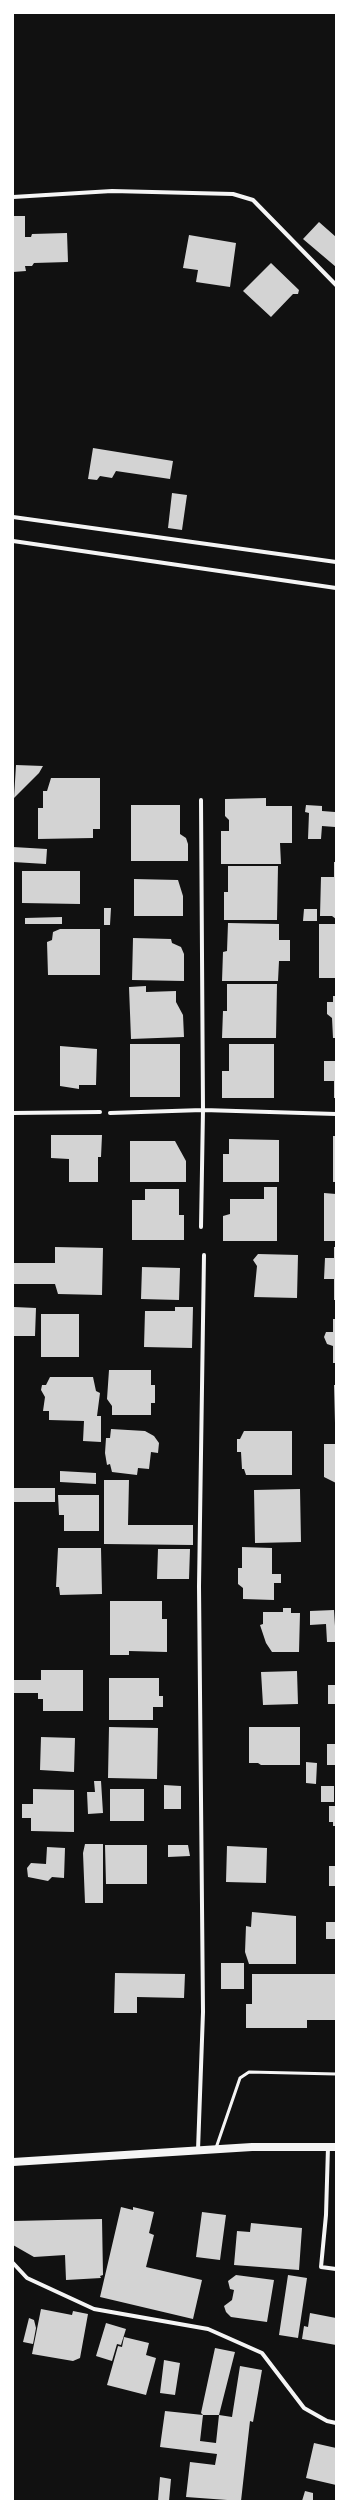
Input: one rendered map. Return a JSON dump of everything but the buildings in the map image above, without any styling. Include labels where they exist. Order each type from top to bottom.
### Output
[{"type":"main road","points":[[13,2162],[215,2150],[332,2147]]},
{"type":"street","points":[[13,197],[112,191],[233,194],[253,200],[336,285]]},
{"type":"street","points":[[13,517],[336,562]]},
{"type":"street","points":[[13,540],[336,588]]},
{"type":"street","points":[[201,800],[203,1110],[201,1227]]},
{"type":"street","points":[[110,1112],[203,1110],[336,1114]]},
{"type":"street","points":[[13,1113],[100,1112]]},
{"type":"street","points":[[198,2151],[204,2012],[199,1578],[204,1255]]},
{"type":"street","points":[[332,2147],[321,2267],[336,2269]]},
{"type":"street","points":[[13,2263],[27,2278],[94,2309],[208,2329],[262,2352],[304,2408],[327,2421],[336,2423]]},
{"type":"lane","points":[[215,2150],[240,2078],[249,2072],[336,2074]]}]
